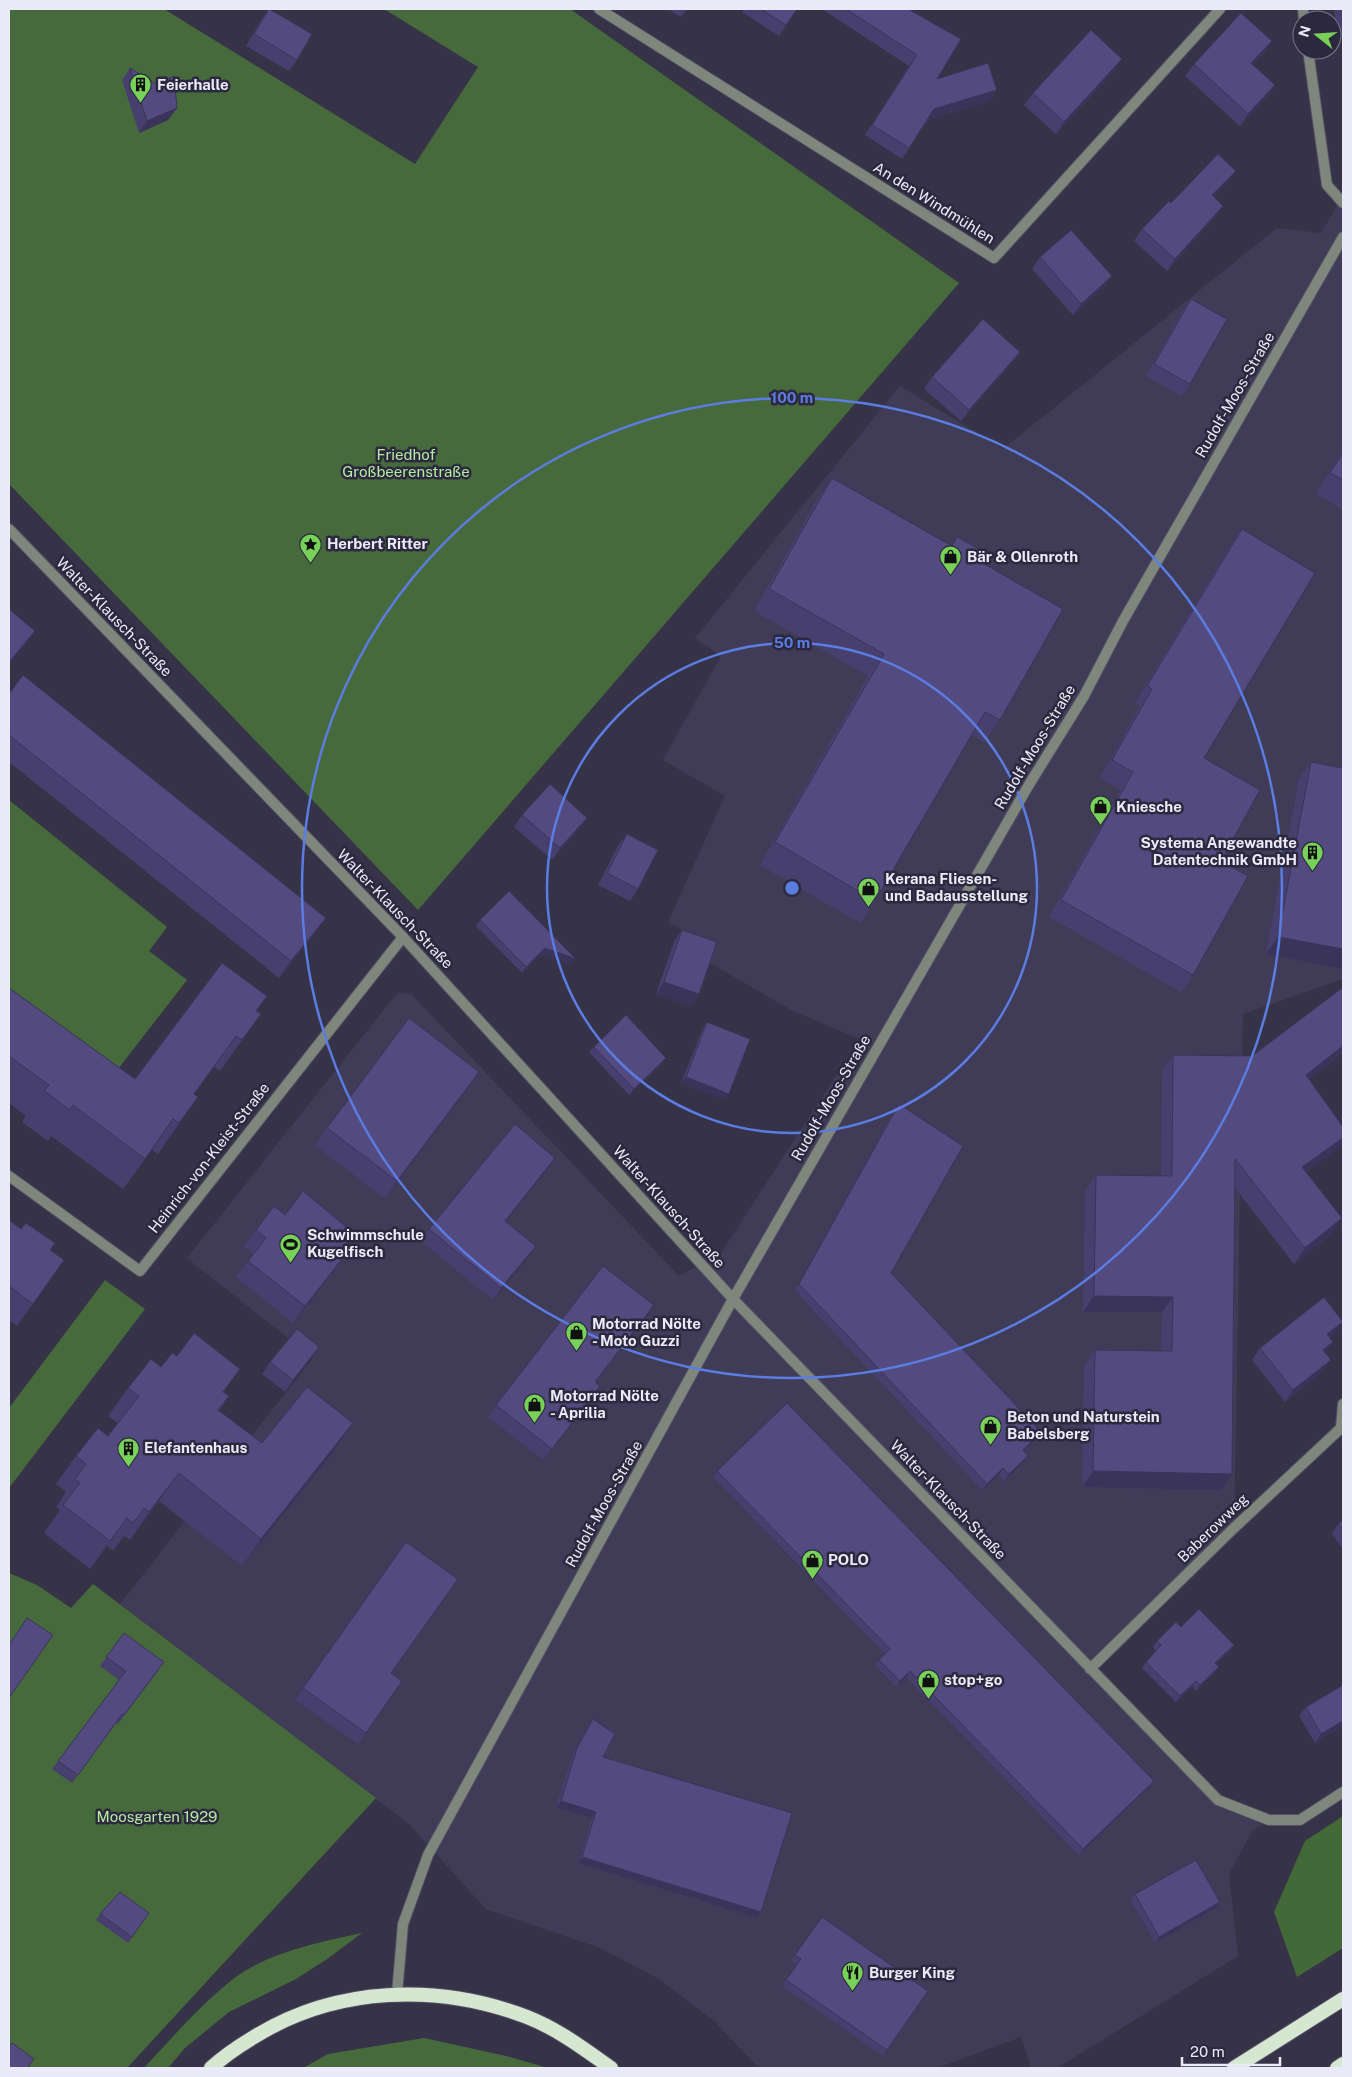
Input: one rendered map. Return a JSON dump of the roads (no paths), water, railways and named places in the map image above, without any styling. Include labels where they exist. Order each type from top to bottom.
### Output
[{"type":"highway","points":[[211,2068],[241,2044],[269,2027],[300,2013],[331,2003],[363,1996],[397,1994],[441,1995],[486,2003],[528,2017],[569,2038],[608,2067]]},
{"type":"highway","points":[[1234,2068],[1343,1999]]},
{"type":"highway","points":[[1337,2068],[1343,2064]]},
{"type":"street","name":"An den Windmühlen","points":[[599,9],[994,258],[1220,9]]},
{"type":"street","points":[[1309,60],[1327,185],[1343,203]]},
{"type":"street","name":"Rudolf-Moos-Straße","points":[[397,1994],[403,1924],[428,1855],[733,1298],[1025,791],[1084,696],[1122,621],[1343,237]]},
{"type":"street","name":"Walter-Klausch-Straße","points":[[9,529],[403,937],[733,1298],[1218,1800],[1269,1820],[1300,1820],[1343,1792]]},
{"type":"street","name":"Heinrich-von-Kleist-Straße","points":[[9,1176],[140,1271],[403,937]]},
{"type":"street","name":"Baberowweg","points":[[1090,1669],[1234,1528],[1341,1428],[1343,1404]]},
{"type":"place","name":"Feierhalle","points":[[141,104]]},
{"type":"place","name":"Herbert Ritter","points":[[311,563]]},
{"type":"place","name":"Bär & Ollenroth","points":[[951,576]]},
{"type":"place","name":"Kniesche","points":[[1100,826]]},
{"type":"place","name":"Systema Angewandte Datentechnik GmbH","points":[[1313,871]]},
{"type":"place","name":"Kerana Fliesen- und Badausstellung","points":[[869,907]]},
{"type":"place","name":"Schwimmschule Kugelfisch","points":[[291,1263]]},
{"type":"place","name":"Motorrad Nölte - Moto Guzzi","points":[[576,1352]]},
{"type":"place","name":"Motorrad Nölte - Aprilia","points":[[534,1424]]},
{"type":"place","name":"Beton und Naturstein Babelsberg","points":[[991,1445]]},
{"type":"place","name":"Elefantenhaus","points":[[128,1467]]},
{"type":"place","name":"POLO","points":[[812,1579]]},
{"type":"place","name":"stop+go","points":[[928,1699]]},
{"type":"place","name":"Burger King","points":[[853,1992]]},
{"type":"park label","name":"Friedhof Großbeerenstraße","points":[[406,464]]},
{"type":"park label","name":"Moosgarten 1929","points":[[157,1817]]}]
